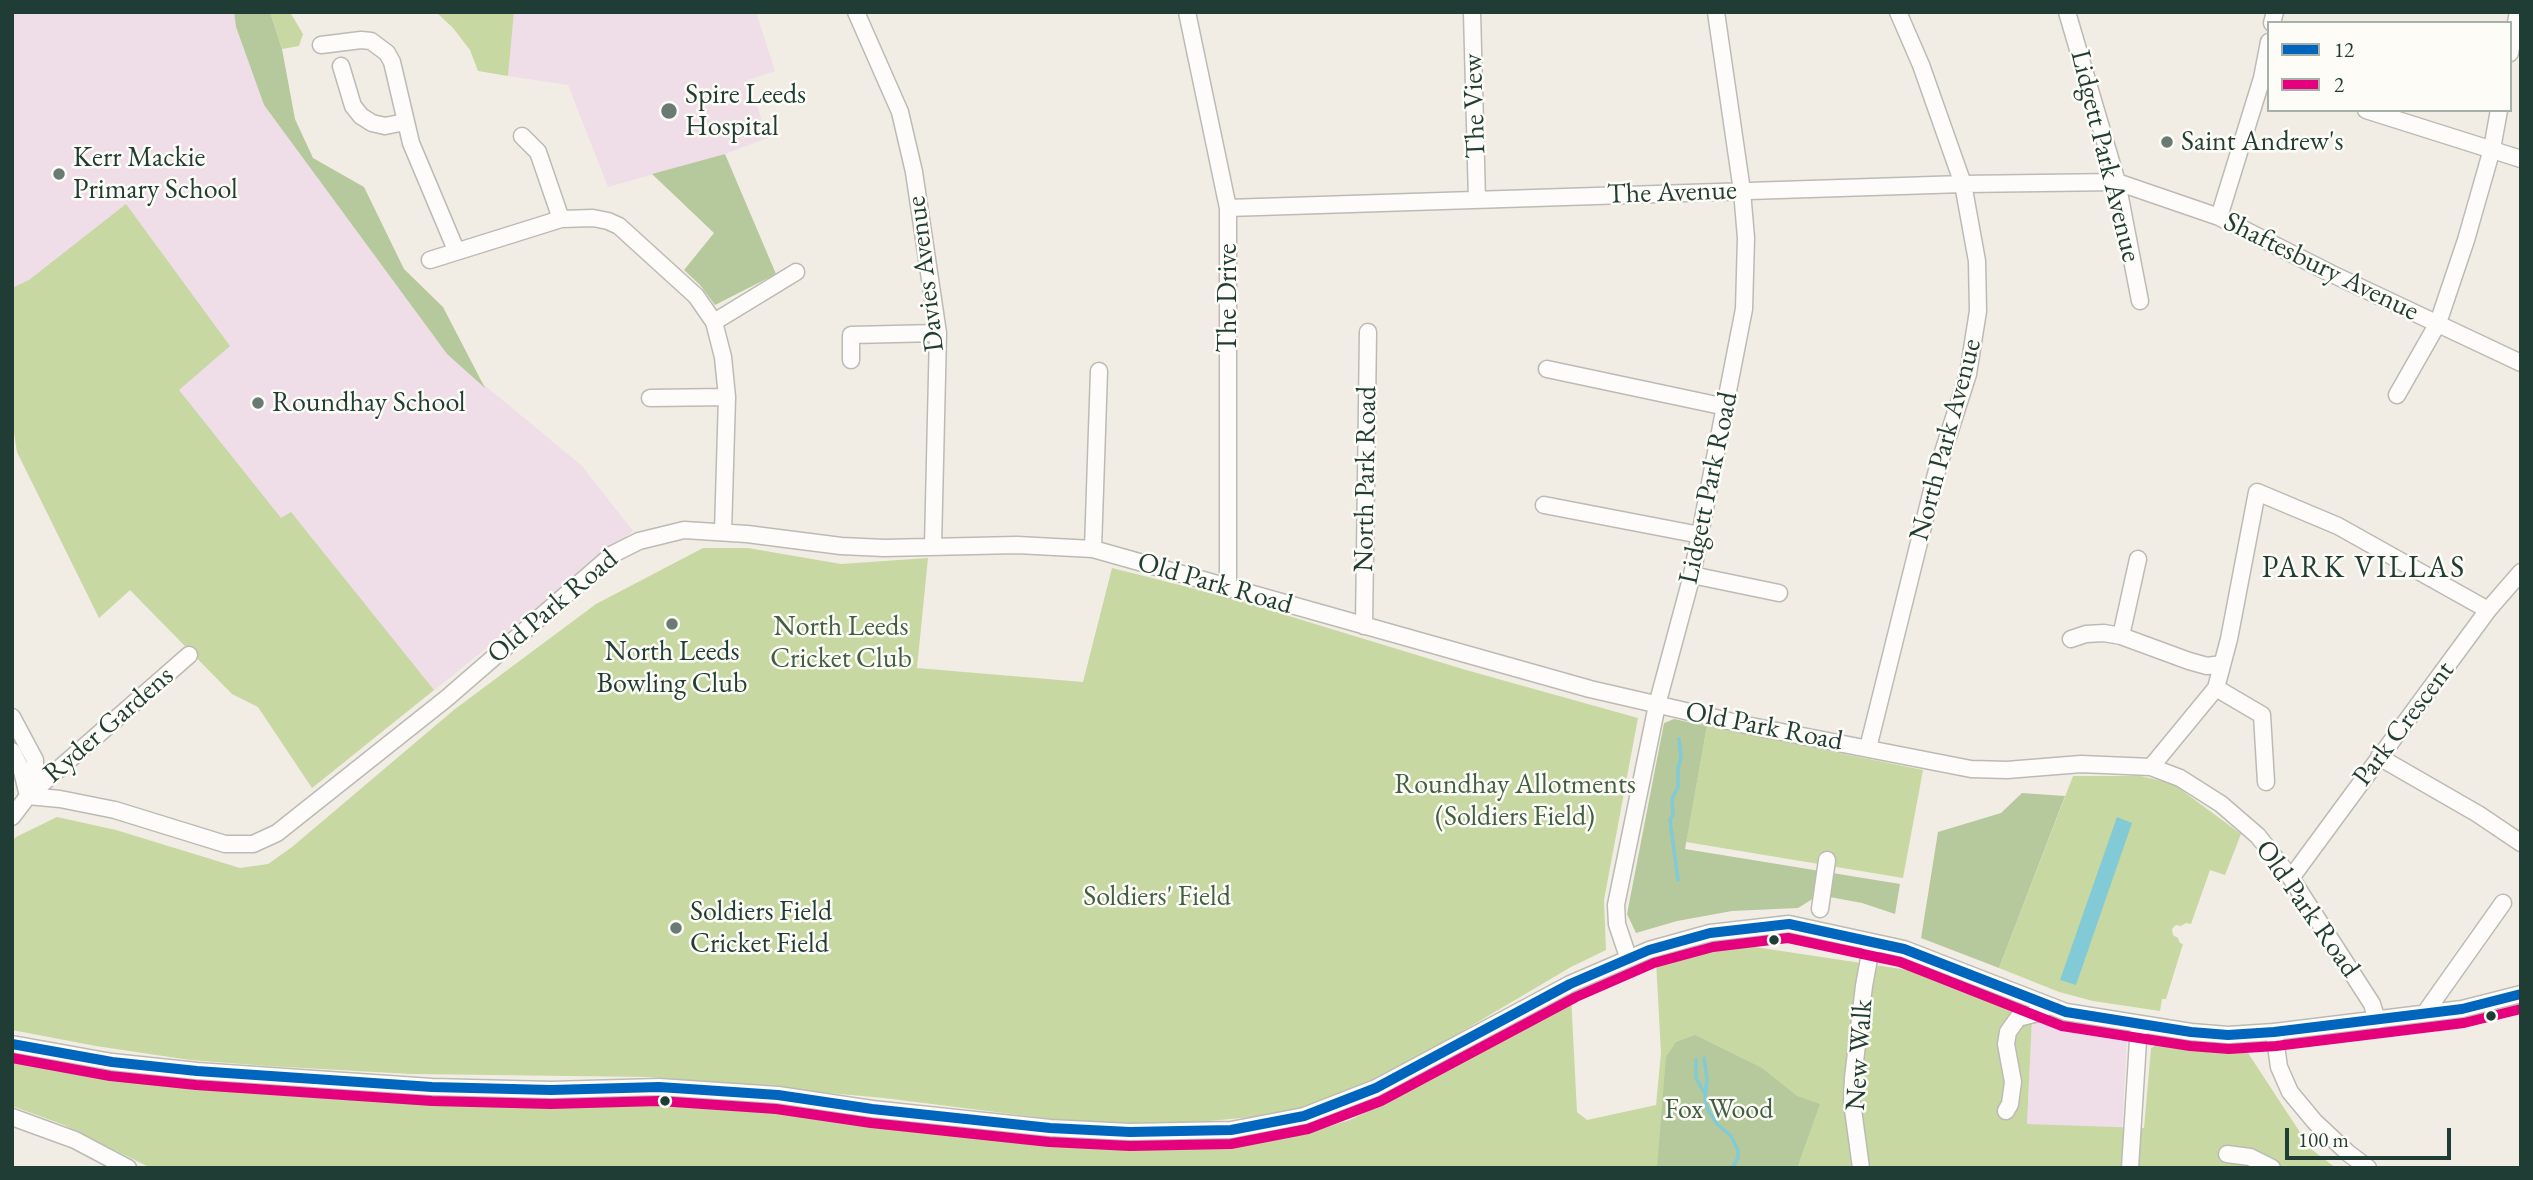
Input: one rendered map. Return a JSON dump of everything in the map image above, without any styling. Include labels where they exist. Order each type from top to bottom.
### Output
[{"type":"street","name":"Davies Avenue","points":[[856,12],[900,112],[914,173],[938,333],[933,546]]},
{"type":"street","name":"The Drive","points":[[1187,12],[1228,208],[1228,589]]},
{"type":"street","name":"The View","points":[[1472,12],[1477,200]]},
{"type":"street","name":"Lidgett Park Road","points":[[1628,957],[1617,924],[1616,905],[1657,705],[1692,575],[1743,320],[1746,282],[1742,191],[1716,12]]},
{"type":"street","name":"North Park Avenue","points":[[1867,748],[1936,474],[1968,374],[1978,311],[1977,261],[1963,184],[1921,65],[1898,12]]},
{"type":"street","name":"Lidgett Park Avenue","points":[[2067,12],[2117,182],[2140,301]]},
{"type":"street","points":[[2512,43],[2518,12]]},
{"type":"street","points":[[321,45],[361,40],[380,46],[392,62],[405,122],[456,250]]},
{"type":"street","points":[[2220,217],[2265,79],[2267,60]]},
{"type":"street","points":[[341,66],[353,106],[361,116],[385,127],[405,122]]},
{"type":"street","points":[[2372,112],[2521,159]]},
{"type":"street","points":[[2397,395],[2438,323],[2466,240],[2492,149],[2499,112]]},
{"type":"street","points":[[522,136],[538,152],[561,219]]},
{"type":"street","name":"The Avenue","points":[[1228,208],[1963,184],[2117,182]]},
{"type":"street","name":"Shaftesbury Avenue","points":[[2117,182],[2220,217],[2332,274],[2521,363]]},
{"type":"street","points":[[430,260],[561,219],[593,218],[618,226],[696,296],[714,322],[723,357],[727,397],[723,532]]},
{"type":"street","points":[[714,322],[796,272]]},
{"type":"street","name":"North Park Road","points":[[1364,626],[1368,332]]},
{"type":"street","points":[[851,360],[851,335],[938,333]]},
{"type":"street","points":[[1547,369],[1726,407]]},
{"type":"street","points":[[1093,549],[1099,371]]},
{"type":"street","points":[[650,398],[727,397]]},
{"type":"street","points":[[2151,767],[2216,688],[2229,639],[2257,492],[2338,526],[2488,610]]},
{"type":"street","points":[[1544,505],[1700,535]]},
{"type":"street","name":"Old Park Road","points":[[28,796],[60,799],[115,810],[225,844],[253,844],[277,833],[447,698],[613,554],[639,541],[684,530],[884,548],[1017,545],[1093,549],[1590,690],[1657,705],[1971,769],[2007,770],[2081,764],[2151,767],[2180,778],[2221,804],[2258,836],[2291,878],[2372,1004],[2377,1020]]},
{"type":"street","points":[[2121,636],[2138,559]]},
{"type":"street","name":"Park Crescent","points":[[2291,878],[2488,610],[2521,572]]},
{"type":"street","points":[[1692,575],[1779,593]]},
{"type":"street","points":[[2071,639],[2086,634],[2104,633],[2121,636],[2207,666],[2222,664]]},
{"type":"street","name":"Ryder Gardens","points":[[28,796],[190,655]]},
{"type":"street","points":[[2216,688],[2262,715],[2266,782]]},
{"type":"street","points":[[12,716],[35,760],[35,774],[28,796],[12,817]]},
{"type":"street","points":[[12,751],[22,771],[28,796]]},
{"type":"street","points":[[2379,757],[2478,814],[2521,843]]},
{"type":"street","points":[[1820,909],[1828,860]]},
{"type":"street","points":[[2425,1013],[2502,903]]},
{"type":"street","points":[[12,1044],[112,1062],[197,1071],[432,1087],[551,1090],[659,1087],[778,1095],[872,1109],[1050,1128],[1130,1132],[1231,1130],[1304,1116],[1376,1088],[1570,984],[1628,957],[1710,933],[1789,924],[1904,949],[2066,1012],[2139,1025],[2190,1040],[2462,1009],[2521,994]]},
{"type":"street","name":"New Walk","points":[[1861,1168],[1852,1102],[1853,1078],[1872,942]]},
{"type":"street","points":[[2006,1111],[2010,1104],[2013,1082],[2006,1044],[2008,1032],[2018,1018],[2042,1012]]},
{"type":"street","points":[[2130,1168],[2139,1025]]},
{"type":"street","points":[[2274,1032],[2279,1067],[2290,1092],[2315,1122],[2368,1168]]},
{"type":"street","points":[[12,1117],[75,1140],[128,1168]]},
{"type":"street","points":[[2227,1154],[2250,1157],[2272,1168]]},
{"type":"shaded area","name":"Roundhay School","points":[[12,12],[234,12],[236,27],[264,105],[447,354],[582,466],[633,531],[312,788],[258,707],[232,694],[130,590],[99,618],[17,452],[12,419]]},
{"type":"shaded area","name":"Spire Leeds Hospital","points":[[514,12],[756,12],[775,71],[748,80],[768,138],[725,154],[608,187],[568,85],[508,76]]},
{"type":"shaded area","points":[[2032,1018],[2054,1024],[2118,1032],[2127,1039],[2120,1168],[2027,1124]]},
{"type":"green space","points":[[234,12],[270,12],[282,49],[295,119],[313,158],[364,187],[404,269],[443,307],[485,388],[447,354],[264,105],[236,27]]},
{"type":"green space","points":[[270,12],[290,12],[303,34],[299,46],[282,49]]},
{"type":"green space","points":[[436,12],[514,12],[508,76],[478,71],[470,50]]},
{"type":"green space","points":[[725,154],[776,274],[715,305],[684,270],[714,233],[652,174]]},
{"type":"green space","points":[[126,204],[230,346],[179,390],[281,518],[291,512],[434,690],[312,788],[258,707],[232,694],[130,590],[99,618],[17,452],[12,419],[12,288],[29,280]]},
{"type":"green space","name":"Soldiers' Field","points":[[703,548],[748,548],[841,564],[928,558],[917,668],[1083,682],[1112,568],[1220,595],[1466,670],[1638,718],[1604,900],[1606,950],[1571,967],[1400,1068],[1368,1083],[1292,1111],[1174,1124],[1051,1119],[884,1098],[650,1077],[411,1074],[190,1060],[12,1030],[12,840],[57,817],[116,830],[240,868],[268,864],[292,847],[455,709],[596,604]]},
{"type":"green space","points":[[1674,719],[1707,726],[1685,849],[1900,884],[1895,914],[1862,903],[1819,895],[1798,908],[1732,911],[1677,921],[1636,933],[1627,914],[1664,723]]},
{"type":"green space","points":[[1707,726],[1923,770],[1903,878],[1686,842]]},
{"type":"green space","points":[[2073,776],[2140,776],[2172,783],[2241,834],[2225,875],[2210,870],[2191,924],[2176,925],[2172,929],[2173,935],[2183,944],[2160,1011],[2093,1001],[2059,992],[1999,968]]},
{"type":"green space","points":[[2022,793],[2065,796],[1999,968],[1921,938],[1938,832],[2001,813]]},
{"type":"green space","points":[[1755,947],[1928,973],[2032,1018],[2027,1124],[2144,1128],[2151,1048],[2158,1044],[2248,1053],[2311,1149],[2336,1168],[151,1168],[64,1125],[12,1106],[12,1056],[152,1081],[315,1096],[490,1103],[658,1103],[799,1114],[1042,1144],[1099,1148],[1206,1149],[1257,1144],[1350,1120],[1433,1079],[1571,995],[1577,1112],[1587,1120],[1656,1105],[1661,1053],[1656,961],[1698,949]]},
{"type":"green space","name":"Fox Wood","points":[[1695,1035],[1762,1068],[1797,1096],[1820,1104],[1797,1168],[1657,1168],[1666,1057],[1676,1042]]},
{"type":"water","points":[[2117,817],[2132,823],[2076,985],[2060,980]]},
{"type":"waterway","points":[[1678,880],[1670,820],[1673,815],[1672,799],[1678,787],[1681,757],[1679,739]]},
{"type":"waterway","points":[[1704,1058],[1707,1078],[1705,1100],[1708,1110],[1717,1124],[1731,1136],[1738,1150],[1738,1158],[1732,1168]]},
{"type":"waterway","points":[[1696,1060],[1696,1078],[1705,1094]]},
{"type":"transit line","name":"12","points":[[12,1044],[112,1062],[197,1071],[432,1087],[551,1090],[659,1087],[778,1095],[872,1109],[1050,1128],[1130,1132],[1231,1130],[1304,1116],[1376,1088],[1570,984],[1649,950],[1710,933],[1789,924],[1904,949],[2066,1012],[2191,1032],[2228,1035],[2274,1032],[2462,1009],[2521,994]]},
{"type":"transit line","name":"2","points":[[12,1058],[110,1076],[196,1085],[432,1101],[551,1104],[659,1101],[776,1109],[871,1123],[1049,1142],[1130,1146],[1231,1144],[1308,1129],[1381,1101],[1576,997],[1654,963],[1713,947],[1788,938],[1900,962],[2062,1026],[2190,1046],[2229,1049],[2276,1046],[2464,1023],[2521,1009]]},
{"type":"place","name":"Spire Leeds Hospital","points":[[669,111]]},
{"type":"place","name":"Saint Andrew's","points":[[2167,142]]},
{"type":"place","name":"Kerr Mackie Primary School","points":[[59,174]]},
{"type":"place","name":"Roundhay School","points":[[258,403]]},
{"type":"place","name":"North Leeds Bowling Club","points":[[672,624]]},
{"type":"place","name":"Soldiers Field Cricket Field","points":[[676,928]]},
{"type":"district","name":"PARK VILLAS","points":[[2364,569]]},
{"type":"park label","name":"North Leeds Cricket Club","points":[[841,643]]},
{"type":"park label","name":"Roundhay Allotments (Soldiers Field)","points":[[1515,801]]}]
